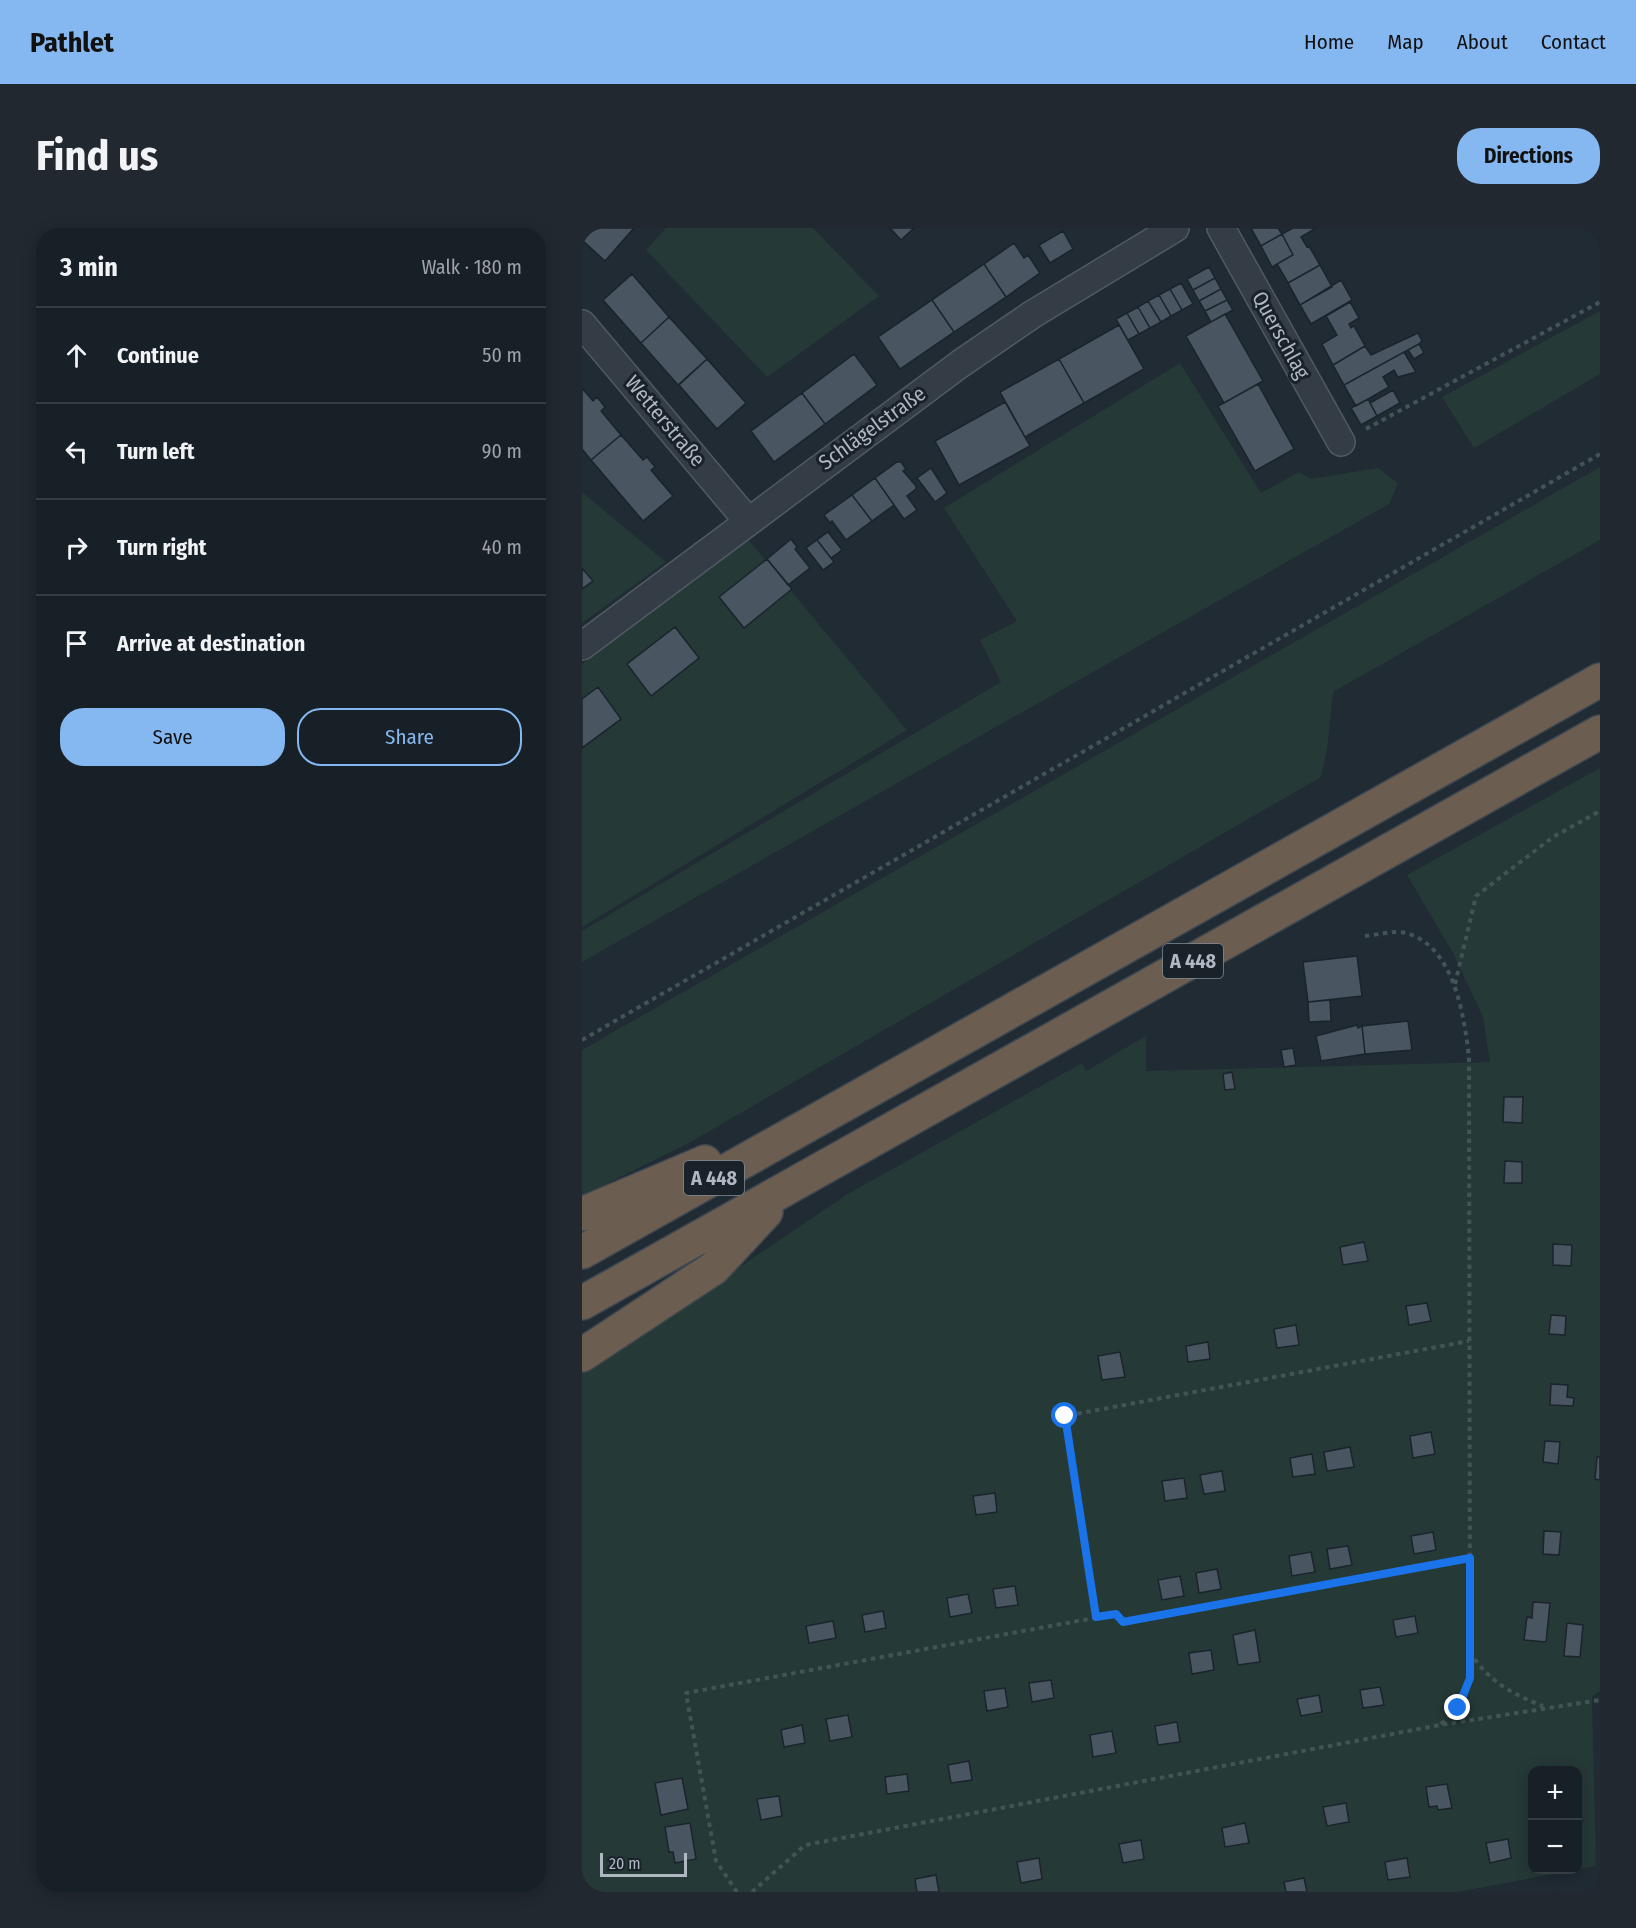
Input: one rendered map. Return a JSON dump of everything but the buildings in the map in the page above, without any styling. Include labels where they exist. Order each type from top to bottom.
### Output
[{"type":"highway","points":[[1520,725],[1600,667]]},
{"type":"highway","name":"A 448","points":[[582,1252],[1600,680]]},
{"type":"highway","name":"A 448","points":[[582,1303],[1600,732]]},
{"type":"highway","points":[[582,1214],[845,1104]]},
{"type":"highway","points":[[582,1355],[714,1268],[786,1190]]},
{"type":"street","name":"Schlägelstraße","points":[[582,646],[747,520],[1024,320],[1175,228]]},
{"type":"street","name":"Querschlag","points":[[1221,228],[1341,442]]},
{"type":"street","name":"Wetterstraße","points":[[582,324],[747,520]]},
{"type":"path","points":[[1341,442],[1600,302]]},
{"type":"path","points":[[582,1040],[1600,454]]},
{"type":"path","points":[[1455,984],[1476,896],[1553,837],[1600,811]]},
{"type":"path","points":[[1365,936],[1405,933],[1430,944],[1455,984],[1464,1016],[1469,1057],[1470,1678],[1458,1708],[1440,1725]]},
{"type":"path","points":[[1096,1617],[1065,1416],[1468,1341]]},
{"type":"path","points":[[737,1892],[716,1861],[686,1693],[1096,1617],[1116,1614],[1123,1622],[1470,1558]]},
{"type":"path","points":[[1470,1652],[1480,1668],[1510,1693],[1544,1707]]},
{"type":"path","points":[[752,1892],[805,1845],[1440,1725],[1600,1700]]},
{"type":"green space","points":[[666,228],[813,228],[879,296],[767,377],[646,250]]},
{"type":"green space","points":[[1600,311],[1600,374],[1474,448],[1442,397]]},
{"type":"green space","points":[[1180,363],[1261,493],[1299,472],[1311,479],[1378,468],[1398,483],[1389,504],[582,962],[582,931],[1001,682],[980,640],[1017,621],[944,508]]},
{"type":"green space","points":[[1600,467],[1600,540],[1333,692],[1327,749],[1321,777],[687,1144],[582,1196],[582,1050]]},
{"type":"green space","points":[[582,492],[666,562],[582,623]]},
{"type":"green space","points":[[747,538],[907,730],[582,927],[582,664]]},
{"type":"green space","points":[[1600,768],[1600,1691],[1592,1697],[1596,1866],[1582,1868],[1582,1766],[1528,1766],[1528,1874],[1554,1874],[1457,1892],[582,1892],[582,1374],[846,1195],[1082,1063],[1086,1071],[1146,1036],[1146,1071],[1490,1062],[1483,1017],[1452,951],[1407,875]]},
{"type":"route","points":[[1065,1416],[1096,1617],[1116,1614],[1123,1622],[1470,1558],[1470,1678],[1458,1708]]}]
